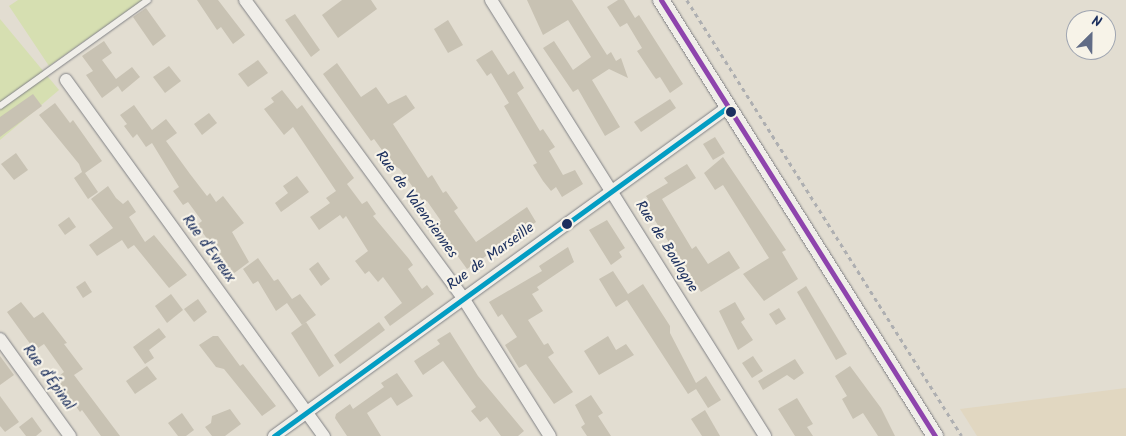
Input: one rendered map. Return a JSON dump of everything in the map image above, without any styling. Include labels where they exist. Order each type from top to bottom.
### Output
[{"type":"street","name":"Rue de Valenciennes","points":[[245,0],[463,298],[550,436]]},
{"type":"street","name":"Rue de Boulogne","points":[[491,0],[765,436]]},
{"type":"street","points":[[661,0],[935,436]]},
{"type":"street","name":"Rue d'Evreux","points":[[66,80],[324,436]]},
{"type":"street","name":"Rue de Marseille","points":[[274,436],[728,107]]},
{"type":"street","name":"Rue d'Épinal","points":[[0,339],[70,436]]},
{"type":"lane","points":[[0,106],[148,0]]},
{"type":"path","points":[[687,0],[962,436]]},
{"type":"shaded area","points":[[1126,388],[1126,436],[977,436],[960,409]]},
{"type":"green space","points":[[18,0],[143,0],[49,66],[9,6]]},
{"type":"green space","points":[[0,19],[59,90],[0,140]]},
{"type":"building","points":[[197,0],[218,0],[245,35],[233,44],[221,27],[217,30]]},
{"type":"building","points":[[342,0],[371,0],[377,9],[338,38],[322,15]]},
{"type":"building","points":[[527,0],[572,0],[607,55],[611,52],[616,61],[621,58],[628,78],[609,69],[592,80],[620,127],[605,136],[578,89],[573,92],[543,48],[554,41],[573,70],[591,57],[568,20],[543,35]]},
{"type":"building","points":[[618,0],[624,0],[635,18],[639,15],[683,84],[670,93],[660,77],[656,79],[637,51],[642,48],[627,23],[620,27],[607,7]]},
{"type":"building","points":[[146,8],[166,36],[153,46],[133,17]]},
{"type":"building","points":[[295,14],[320,50],[311,57],[285,20]]},
{"type":"building","points":[[448,20],[463,45],[448,53],[434,29]]},
{"type":"building","points":[[104,41],[112,53],[102,60],[116,79],[132,67],[140,77],[122,92],[118,86],[102,98],[86,75],[93,71],[82,56]]},
{"type":"building","points":[[492,50],[508,75],[514,71],[524,88],[517,93],[540,131],[543,129],[555,147],[549,151],[563,175],[575,170],[583,184],[562,197],[556,187],[551,191],[543,181],[533,165],[537,163],[504,106],[509,103],[491,73],[487,76],[476,60]]},
{"type":"building","points":[[258,60],[268,73],[248,87],[238,74]]},
{"type":"building","points":[[337,63],[361,97],[376,87],[388,104],[406,95],[415,108],[393,124],[428,178],[432,175],[443,193],[446,191],[458,208],[454,211],[476,242],[527,207],[536,222],[467,269],[435,225],[441,221],[427,201],[424,203],[400,169],[392,164],[374,139],[371,141],[323,74]]},
{"type":"building","points":[[169,66],[181,81],[165,93],[153,77]]},
{"type":"building","points":[[282,90],[297,109],[302,105],[354,178],[347,184],[362,204],[367,201],[376,214],[373,216],[409,259],[413,265],[408,269],[422,289],[427,285],[434,294],[390,326],[384,317],[402,303],[383,277],[378,282],[369,271],[365,274],[355,261],[368,251],[346,216],[343,219],[340,215],[319,230],[310,217],[330,203],[326,198],[336,191],[293,127],[284,135],[264,109],[274,102],[271,98]]},
{"type":"building","points":[[33,94],[42,106],[0,137],[0,117]]},
{"type":"building","points":[[670,99],[676,108],[641,132],[634,122]]},
{"type":"building","points":[[55,103],[70,123],[73,120],[102,161],[85,173],[98,192],[88,199],[74,178],[82,172],[79,164],[39,115]]},
{"type":"building","points":[[134,105],[152,130],[166,119],[177,133],[166,141],[190,174],[207,196],[210,193],[216,202],[223,196],[244,223],[232,232],[249,262],[233,274],[197,225],[202,221],[188,202],[183,205],[173,191],[179,187],[152,143],[146,147],[137,134],[133,138],[124,126],[127,124],[120,115]]},
{"type":"building","points":[[209,113],[217,123],[202,135],[194,124]]},
{"type":"building","points":[[715,137],[725,153],[713,160],[703,144]]},
{"type":"building","points":[[16,153],[28,170],[14,180],[1,164]]},
{"type":"building","points":[[723,157],[786,250],[782,252],[798,279],[764,301],[743,274],[769,258],[723,185],[715,190],[704,173]]},
{"type":"building","points":[[687,164],[696,178],[662,199],[692,249],[696,246],[708,264],[729,251],[740,268],[701,292],[643,202],[648,199],[646,196],[668,183],[664,178]]},
{"type":"building","points":[[297,176],[309,192],[281,212],[275,203],[288,193],[283,186]]},
{"type":"building","points":[[108,186],[116,198],[123,204],[128,200],[136,212],[129,217],[145,242],[154,235],[187,275],[169,288],[134,245],[128,249],[122,240],[97,256],[89,245],[113,228],[91,199]]},
{"type":"building","points":[[69,217],[76,227],[65,235],[58,225]]},
{"type":"building","points":[[607,220],[625,248],[619,252],[622,257],[611,265],[589,230]]},
{"type":"building","points":[[568,247],[574,262],[537,287],[539,290],[532,294],[543,311],[528,320],[544,345],[548,343],[554,353],[548,357],[573,392],[554,404],[526,364],[519,368],[505,345],[517,337],[502,314],[498,317],[489,302],[542,271],[539,266]]},
{"type":"building","points":[[258,258],[274,281],[278,279],[292,299],[300,294],[316,315],[302,325],[287,303],[276,311],[258,281],[253,284],[243,269]]},
{"type":"building","points":[[318,262],[330,279],[321,286],[309,269]]},
{"type":"building","points":[[613,271],[628,294],[643,284],[670,326],[670,333],[696,383],[706,376],[721,400],[708,408],[696,389],[688,394],[627,300],[616,307],[599,279]]},
{"type":"building","points":[[85,281],[92,292],[83,298],[76,287]]},
{"type":"building","points":[[806,286],[847,354],[836,360],[797,292]]},
{"type":"building","points":[[171,294],[183,310],[167,323],[155,306]]},
{"type":"building","points":[[198,299],[207,312],[194,322],[184,309]]},
{"type":"building","points":[[21,302],[34,318],[43,312],[67,343],[64,344],[83,369],[74,375],[120,436],[101,436],[82,410],[80,412],[68,395],[66,397],[54,380],[64,372],[44,344],[38,348],[35,343],[31,345],[7,312]]},
{"type":"building","points":[[735,302],[745,319],[741,322],[753,340],[738,350],[719,311]]},
{"type":"building","points":[[779,308],[786,319],[776,325],[769,314]]},
{"type":"building","points":[[306,322],[334,366],[319,377],[291,333]]},
{"type":"building","points":[[379,322],[385,330],[340,364],[334,355]]},
{"type":"building","points":[[159,328],[166,337],[149,350],[154,358],[145,364],[133,347]]},
{"type":"building","points":[[450,332],[478,376],[524,431],[518,436],[501,436],[487,417],[480,422],[471,411],[476,407],[443,361],[423,375],[414,361],[440,344],[437,340]]},
{"type":"building","points":[[213,336],[218,336],[240,366],[243,364],[276,406],[262,416],[224,369],[216,367],[199,345]]},
{"type":"building","points":[[608,336],[616,350],[626,344],[634,355],[599,375],[584,351]]},
{"type":"building","points":[[0,356],[14,375],[0,385]]},
{"type":"building","points":[[753,356],[763,371],[752,378],[742,363]]},
{"type":"building","points":[[795,359],[804,373],[794,380],[787,375],[763,390],[758,381]]},
{"type":"building","points":[[147,366],[157,379],[135,394],[126,381]]},
{"type":"building","points":[[850,366],[881,408],[895,436],[878,436],[863,413],[853,419],[842,399],[847,396],[835,376]]},
{"type":"building","points":[[397,373],[413,396],[397,406],[391,397],[367,413],[381,436],[347,436],[335,418],[336,414],[350,404],[353,409],[384,387],[381,383]]},
{"type":"building","points":[[591,395],[603,413],[598,416],[611,436],[587,436],[581,427],[585,424],[575,405]]},
{"type":"building","points":[[0,396],[19,422],[5,432],[0,426]]},
{"type":"building","points":[[797,398],[813,424],[807,427],[813,436],[795,436],[778,409]]},
{"type":"building","points":[[230,409],[241,424],[225,436],[212,436],[205,427],[211,423],[212,416]]},
{"type":"building","points":[[705,410],[720,436],[702,436],[691,419]]},
{"type":"building","points":[[182,413],[194,430],[186,436],[178,436],[168,423]]},
{"type":"building","points":[[32,417],[42,431],[36,436],[26,436],[19,427]]},
{"type":"transit line","points":[[661,0],[935,436]]},
{"type":"transit line","points":[[274,436],[728,107]]}]
